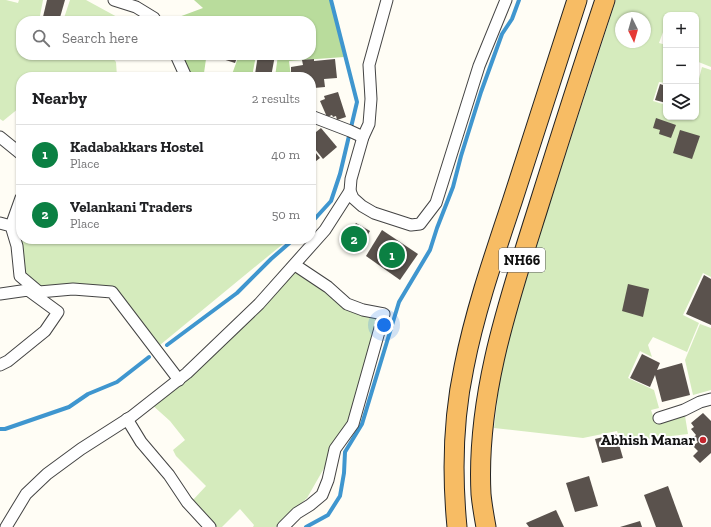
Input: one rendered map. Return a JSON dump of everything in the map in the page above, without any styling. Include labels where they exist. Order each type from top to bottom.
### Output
[{"type":"highway","name":"NH66","points":[[457,527],[454,499],[454,449],[458,399],[464,368],[480,301],[577,0]]},
{"type":"highway","name":"NH66","points":[[486,527],[481,495],[481,451],[485,408],[497,350],[511,293],[604,0]]},
{"type":"street","points":[[114,0],[126,2],[151,16]]},
{"type":"street","points":[[316,240],[325,230],[350,191],[351,180],[359,156],[363,137],[369,124],[371,99],[369,65],[387,0]]},
{"type":"street","points":[[350,191],[353,198],[362,206],[374,213],[411,225],[420,224],[436,203],[479,66],[506,0]]},
{"type":"street","points":[[178,60],[184,72]]},
{"type":"street","points":[[316,118],[363,137]]},
{"type":"street","points":[[0,137],[16,150]]},
{"type":"street","points":[[16,214],[12,226],[16,242]]},
{"type":"street","points":[[0,223],[12,226]]},
{"type":"street","points":[[16,244],[20,276],[38,292],[73,289],[112,292],[179,380]]},
{"type":"street","points":[[6,527],[26,494],[47,474],[81,449],[127,419],[179,380],[259,304],[313,244]]},
{"type":"street","points":[[283,527],[297,513],[322,495],[328,480],[335,449],[353,424],[384,314],[363,310],[347,304],[328,287],[294,265]]},
{"type":"street","points":[[0,294],[28,290],[58,312],[45,331],[8,361],[0,365]]},
{"type":"street","points":[[659,418],[711,399]]},
{"type":"street","points":[[127,419],[141,442],[169,475],[187,502],[210,527]]},
{"type":"green space","points":[[0,0],[18,3],[19,0],[43,0],[40,16],[16,16],[16,60],[114,60],[116,62],[117,72],[16,72],[16,110],[3,121],[0,119]]},
{"type":"green space","points":[[70,0],[86,0],[115,16],[65,16]]},
{"type":"green space","points":[[194,0],[330,0],[344,57],[316,59],[316,16],[181,16],[203,8]]},
{"type":"green space","points":[[616,0],[711,0],[711,67],[699,62],[699,12],[663,12],[663,32],[659,43],[663,44],[663,83],[659,82],[653,101],[663,104],[663,120],[699,120],[699,78],[702,67],[711,70],[711,277],[703,273],[683,315],[699,323],[687,352],[653,337],[648,345],[652,357],[640,351],[628,378],[654,390],[659,408],[651,410],[655,422],[685,416],[688,434],[621,442],[617,431],[583,438],[494,428],[500,378],[513,323],[551,199]]},
{"type":"green space","points":[[181,60],[206,60],[204,72],[187,72]]},
{"type":"green space","points":[[237,60],[255,60],[253,72],[233,72]]},
{"type":"green space","points":[[277,60],[303,60],[289,61],[290,72],[276,72]]},
{"type":"green space","points":[[19,244],[283,244],[160,345],[112,287],[40,289],[23,275]]},
{"type":"green space","points":[[295,266],[346,304],[383,314],[353,424],[335,449],[307,498],[276,527],[253,527],[254,525],[240,509],[222,527],[216,527],[192,501],[206,486],[176,456],[173,450],[185,440],[170,421],[150,403]]},
{"type":"green space","points":[[700,324],[711,328],[711,390],[693,395],[685,360]]},
{"type":"building","points":[[47,0],[65,0],[60,16],[43,16]]},
{"type":"building","points":[[335,59],[337,78],[324,79],[325,87],[316,88],[316,72],[291,72],[291,67],[303,65],[302,60],[314,61]]},
{"type":"building","points":[[226,60],[236,60],[235,63]]},
{"type":"building","points":[[257,60],[274,60],[272,72],[255,72]]},
{"type":"building","points":[[660,84],[663,85],[663,102],[655,100]]},
{"type":"building","points":[[338,92],[346,117],[337,120],[336,116],[333,117],[332,115],[327,117],[320,101],[325,99],[324,96]]},
{"type":"building","points":[[656,118],[676,125],[671,138],[659,134],[660,130],[653,128]]},
{"type":"building","points":[[321,128],[337,147],[323,159],[316,150],[316,132]]},
{"type":"building","points":[[680,130],[700,136],[692,159],[673,153]]},
{"type":"building","points":[[316,153],[320,158],[316,161]]},
{"type":"building","points":[[356,223],[370,231],[357,253],[341,242],[346,233],[348,235]]},
{"type":"building","points":[[382,230],[418,254],[400,280],[366,256]]},
{"type":"building","points":[[704,275],[711,279],[711,325],[686,314]]},
{"type":"building","points":[[628,284],[649,289],[643,317],[622,311]]},
{"type":"building","points":[[642,354],[660,363],[657,370],[682,363],[690,395],[662,402],[655,375],[650,387],[630,378]]},
{"type":"building","name":"Abhish Manar","points":[[703,413],[711,421],[711,453],[700,463],[693,456],[698,451],[693,446],[698,442],[693,438],[696,435],[691,429],[694,427],[691,423]]},
{"type":"building","points":[[616,434],[623,458],[602,463],[595,439]]},
{"type":"building","points":[[589,476],[598,506],[575,512],[566,483]]},
{"type":"building","points":[[668,486],[683,527],[656,527],[644,495]]},
{"type":"building","points":[[556,510],[564,527],[529,527],[526,523]]},
{"type":"building","points":[[640,521],[642,527],[620,527]]},
{"type":"waterway","points":[[316,218],[331,201],[340,174],[357,102],[331,0]]},
{"type":"waterway","points":[[306,527],[328,515],[340,496],[344,473],[345,452],[362,424],[399,302],[430,250],[453,187],[481,92],[502,34],[512,19],[519,0]]},
{"type":"waterway","points":[[167,345],[237,293],[288,244]]},
{"type":"waterway","points":[[0,429],[5,429],[69,407],[88,394],[117,382],[149,357]]},
{"type":"place","name":"Velankani Traders","points":[[354,239]]},
{"type":"place","name":"Kadabakkars Hostel","points":[[392,255]]},
{"type":"place","name":"Abhish Manar","points":[[703,440]]}]
